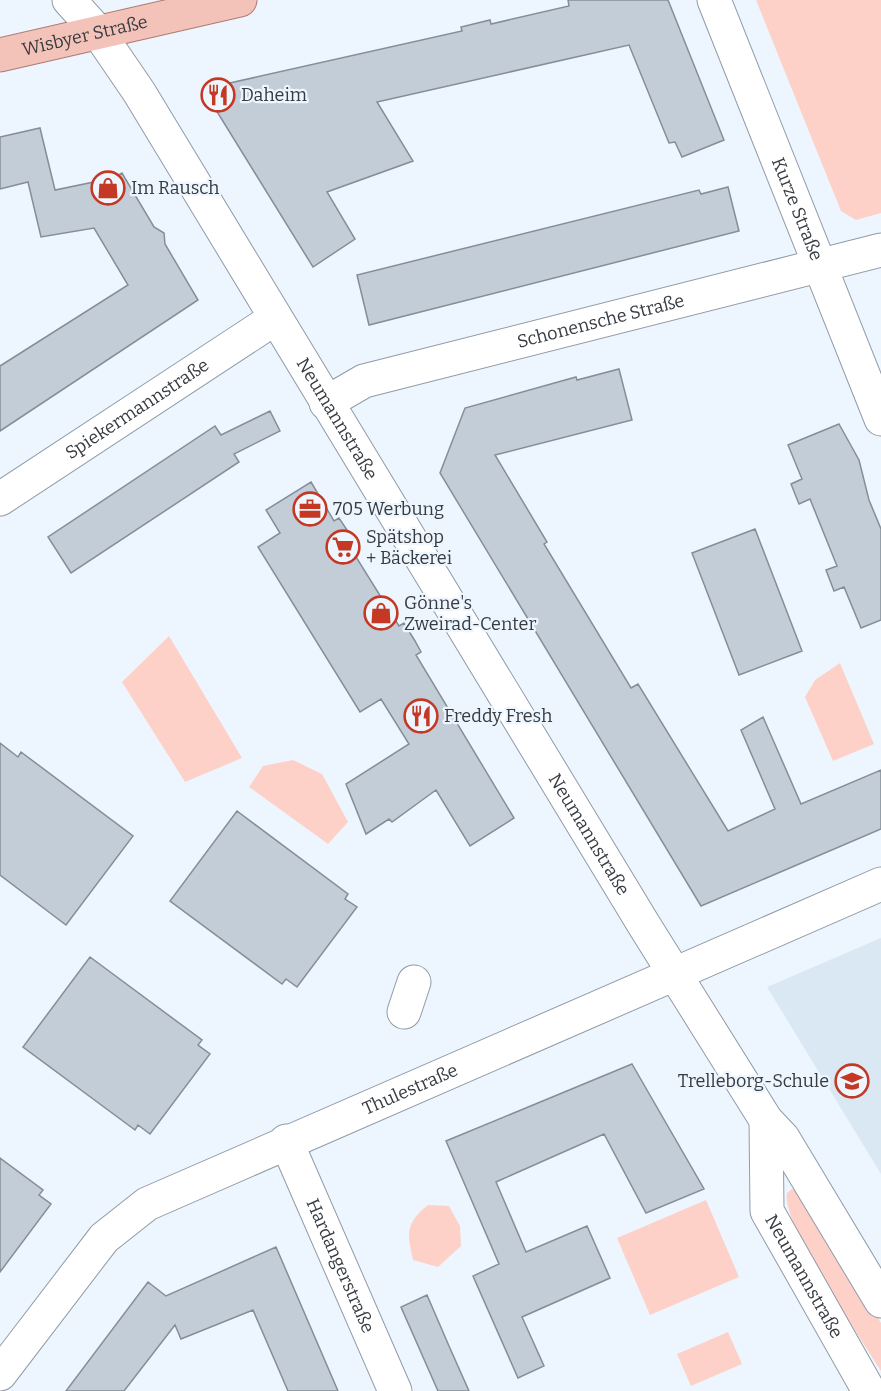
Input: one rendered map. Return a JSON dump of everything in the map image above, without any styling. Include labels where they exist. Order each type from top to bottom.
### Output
[{"type":"main road","name":"Wisbyer Straße","points":[[0,55],[240,0]]},
{"type":"street","name":"Neumannstraße","points":[[69,0],[98,32],[139,92],[274,319],[675,973],[766,1120],[783,1138],[881,1301]]},
{"type":"street","name":"Kurze Straße","points":[[714,0],[881,419]]},
{"type":"street","name":"Schonensche Straße","points":[[326,403],[364,381],[881,250]]},
{"type":"street","name":"Spiekermannstraße","points":[[0,499],[274,319]]},
{"type":"street","name":"Thulestraße","points":[[0,1374],[98,1246],[116,1226],[165,1194],[881,884]]},
{"type":"street","name":"Neumannstraße","points":[[766,1120],[767,1211],[869,1391]]},
{"type":"street","name":"Hardangerstraße","points":[[286,1141],[395,1391]]},
{"type":"shaded area","points":[[756,0],[881,0],[881,213],[856,220],[841,211]]},
{"type":"shaded area","points":[[169,636],[242,758],[185,782],[122,682]]},
{"type":"shaded area","points":[[840,663],[874,744],[833,761],[805,697],[815,680]]},
{"type":"shaded area","points":[[293,760],[322,774],[348,822],[328,844],[249,787],[263,766]]},
{"type":"shaded area","name":"Trelleborg-Schule","points":[[881,938],[881,1174],[767,987]]},
{"type":"shaded area","points":[[792,1189],[801,1193],[881,1323],[881,1371],[825,1282],[796,1229],[788,1207],[787,1193]]},
{"type":"shaded area","points":[[706,1200],[739,1277],[650,1315],[617,1238]]},
{"type":"shaded area","points":[[428,1205],[449,1206],[460,1226],[461,1246],[438,1267],[413,1260],[410,1243],[412,1223]]},
{"type":"shaded area","points":[[728,1332],[742,1364],[691,1386],[677,1354]]},
{"type":"building","points":[[568,0],[668,0],[724,140],[682,157],[675,142],[669,143],[629,45],[377,102],[413,161],[327,192],[355,239],[313,267],[203,89],[462,31],[461,27],[490,20],[491,24],[569,6]]},
{"type":"building","points":[[40,128],[55,190],[113,178],[122,173],[154,227],[164,233],[165,244],[198,300],[0,431],[0,366],[128,285],[94,228],[41,237],[28,182],[0,189],[0,137]]},
{"type":"building","points":[[728,187],[739,231],[369,325],[357,275],[699,190],[701,194]]},
{"type":"building","points":[[619,369],[632,420],[495,455],[547,542],[544,544],[631,688],[638,684],[728,831],[775,809],[741,730],[763,717],[801,804],[881,770],[881,829],[701,906],[440,473],[465,408],[576,377],[577,380]]},
{"type":"building","points":[[270,411],[280,431],[234,454],[239,462],[71,573],[48,537],[215,426],[221,435]]},
{"type":"building","points":[[839,424],[859,460],[869,500],[881,529],[881,620],[861,628],[844,587],[834,591],[826,570],[837,566],[810,499],[799,504],[791,484],[802,479],[788,445]]},
{"type":"building","points":[[311,482],[334,521],[339,518],[357,545],[351,549],[399,626],[404,623],[415,641],[421,652],[416,655],[514,818],[470,846],[436,790],[392,822],[389,819],[366,834],[346,784],[409,744],[381,699],[360,712],[258,547],[280,533],[266,510]]},
{"type":"building","points":[[755,529],[802,651],[739,675],[692,553]]},
{"type":"building","points":[[0,743],[18,757],[21,752],[133,836],[66,925],[0,875]]},
{"type":"building","points":[[237,811],[348,894],[345,899],[357,907],[297,987],[286,979],[282,984],[170,901]]},
{"type":"building","points":[[90,957],[202,1040],[198,1045],[210,1054],[150,1134],[138,1125],[135,1130],[23,1047]]},
{"type":"building","points":[[632,1064],[704,1189],[646,1213],[604,1134],[496,1182],[526,1252],[587,1226],[610,1278],[522,1317],[544,1366],[518,1378],[473,1276],[499,1264],[446,1141]]},
{"type":"building","points":[[0,1158],[43,1190],[39,1195],[51,1204],[0,1272]]},
{"type":"building","points":[[276,1247],[338,1391],[288,1391],[253,1310],[181,1339],[175,1325],[124,1391],[66,1391],[148,1282],[166,1296]]},
{"type":"building","points":[[427,1295],[469,1391],[438,1391],[401,1307]]},
{"type":"place","name":"Daheim","points":[[218,95]]},
{"type":"place","name":"Im Rausch","points":[[108,188]]},
{"type":"place","name":"705 Werbung","points":[[310,509]]},
{"type":"place","name":"Spätshop + Bäckerei","points":[[343,547]]},
{"type":"place","name":"Gönne's Zweirad-Center","points":[[381,613]]},
{"type":"place","name":"Freddy Fresh","points":[[421,716]]},
{"type":"place","name":"Trelleborg-Schule","points":[[852,1081]]}]
